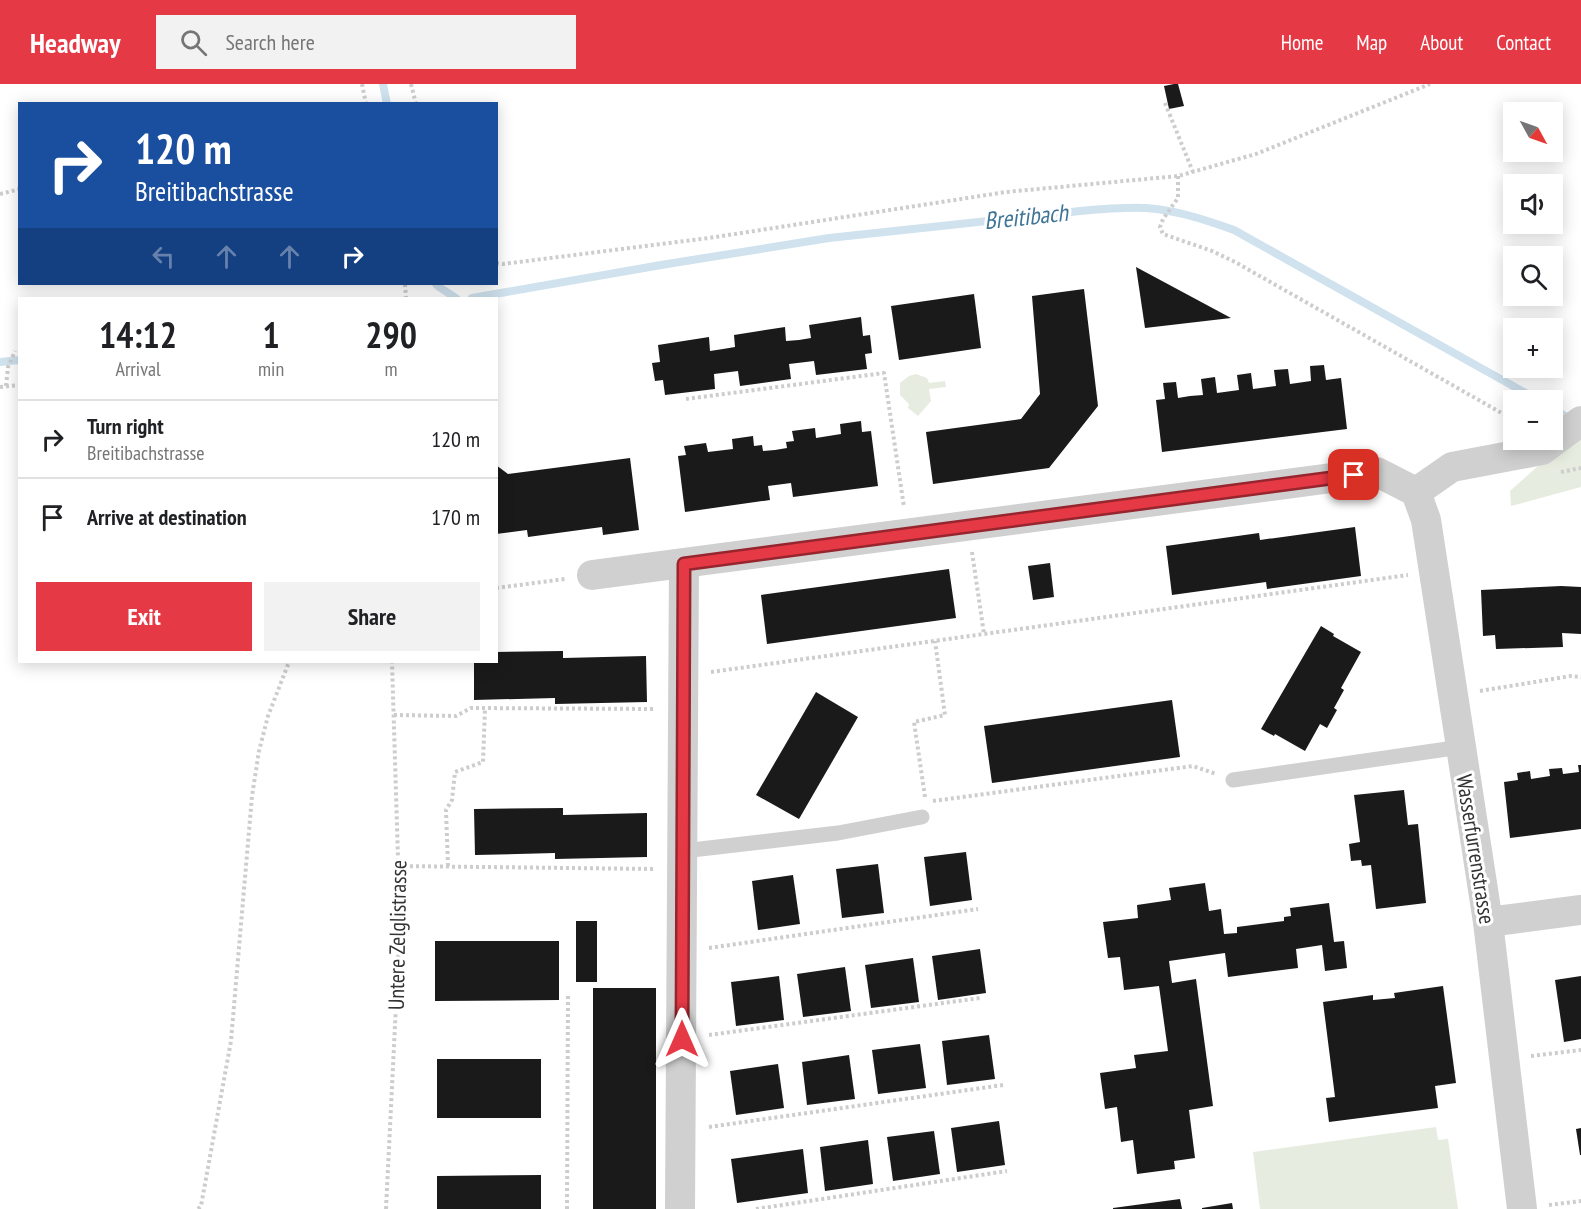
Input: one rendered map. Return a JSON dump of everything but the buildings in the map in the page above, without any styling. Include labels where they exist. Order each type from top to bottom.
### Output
[{"type":"street","points":[[592,575],[1377,472],[1416,492],[1452,467],[1542,450],[1581,421]]},
{"type":"street","name":"Wasserfurrenstrasse","points":[[1416,492],[1426,520],[1488,922],[1522,1209]]},
{"type":"street","points":[[680,1209],[684,564]]},
{"type":"street","points":[[1488,922],[1581,910]]},
{"type":"lane","points":[[1233,780],[1461,747]]},
{"type":"lane","points":[[683,860],[922,817]]},
{"type":"path","points":[[362,84],[366,102]]},
{"type":"path","points":[[411,84],[416,102]]},
{"type":"path","points":[[498,263],[709,238],[1006,192],[1178,176],[1256,154],[1430,84]]},
{"type":"path","points":[[1165,103],[1193,172]]},
{"type":"path","points":[[1178,176],[1178,198],[1163,219],[1160,227],[1163,234],[1212,251],[1235,262],[1503,414]]},
{"type":"path","points":[[0,194],[18,190]]},
{"type":"path","points":[[6,386],[8,367],[15,351]]},
{"type":"path","points":[[686,399],[884,373],[909,535]]},
{"type":"path","points":[[0,387],[18,385]]},
{"type":"path","points":[[1557,473],[1581,468]]},
{"type":"path","points":[[969,527],[984,634]]},
{"type":"path","points":[[684,676],[1434,572]]},
{"type":"path","points":[[498,588],[592,575]]},
{"type":"path","points":[[935,641],[945,715],[914,722],[926,802],[1193,766],[1233,780]]},
{"type":"path","points":[[198,1209],[201,1206],[231,1041],[254,785],[268,716],[289,663]]},
{"type":"path","name":"Untere Zelglistrasse","points":[[386,1209],[400,924],[392,663]]},
{"type":"path","points":[[1453,696],[1571,676],[1581,677]]},
{"type":"path","points":[[394,715],[456,716],[471,708],[683,709]]},
{"type":"path","points":[[448,866],[446,810],[452,800],[455,772],[483,762],[485,708]]},
{"type":"path","points":[[398,866],[683,860]]},
{"type":"path","points":[[682,951],[978,909]]},
{"type":"path","points":[[567,1209],[568,994]]},
{"type":"path","points":[[682,1039],[980,998]]},
{"type":"path","points":[[1504,1060],[1581,1050]]},
{"type":"path","points":[[681,1131],[1003,1085]]},
{"type":"path","points":[[756,1209],[1007,1171]]},
{"type":"shaded area","points":[[916,374],[927,378],[929,383],[945,381],[946,387],[929,389],[931,401],[918,416],[908,408],[909,404],[900,395],[900,383]]},
{"type":"shaded area","points":[[1581,435],[1581,487],[1511,506],[1510,491],[1556,450],[1563,450],[1563,446]]},
{"type":"shaded area","points":[[1436,1127],[1438,1140],[1448,1139],[1458,1209],[1260,1209],[1253,1152]]},
{"type":"waterway","points":[[383,84],[387,102]]},
{"type":"waterway","name":"Breitibach","points":[[478,297],[829,238],[1080,211],[1146,208],[1180,213],[1234,230],[1520,390]]},
{"type":"waterway","points":[[437,285],[454,297]]},
{"type":"waterway","name":"Breitibach","points":[[0,362],[18,360]]},
{"type":"waterway","name":"Breitibach","points":[[1563,415],[1573,420]]},
{"type":"route","points":[[682,1039],[684,564],[1354,475]]}]
